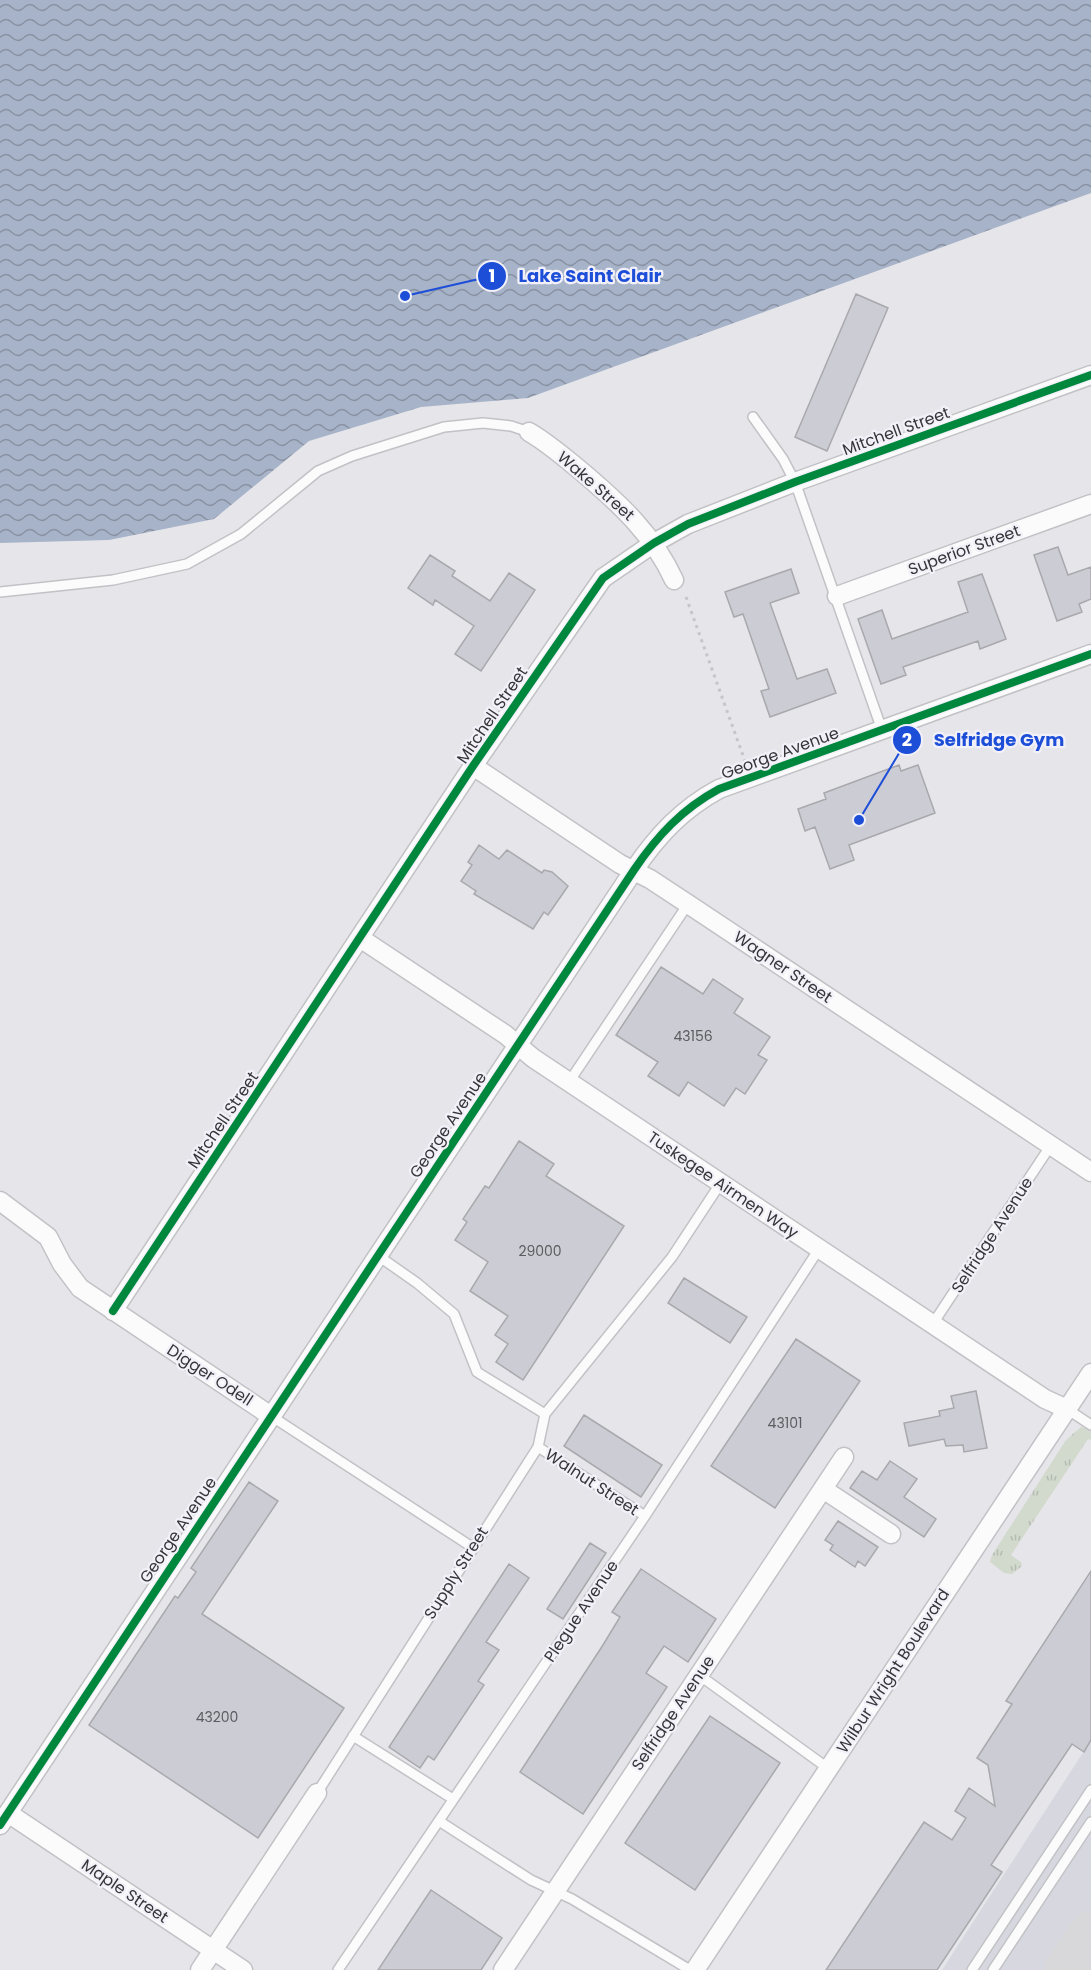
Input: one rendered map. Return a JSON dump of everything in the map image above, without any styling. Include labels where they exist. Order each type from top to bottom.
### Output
[{"type":"street","name":"Mitchell Street","points":[[113,1311],[473,766],[603,578],[654,543],[688,524],[795,482],[1091,375]]},
{"type":"street","name":"Wake Street","points":[[529,432],[544,441],[622,506],[654,543],[674,580]]},
{"type":"street","name":"Superior Street","points":[[837,596],[1091,504]]},
{"type":"street","name":"George Avenue","points":[[4,1819],[634,870],[669,825],[704,797],[750,777],[1091,654]]},
{"type":"street","name":"Wagner Street","points":[[473,766],[620,864],[688,903],[1091,1172]]},
{"type":"street","name":"Tuskegee Airmen Way","points":[[360,938],[720,1184],[1045,1400],[1067,1409]]},
{"type":"street","name":"Digger Odell","points":[[0,1201],[48,1238],[80,1288],[271,1416]]},
{"type":"street","name":"Wilbur Wright Boulevard","points":[[695,1970],[1091,1373]]},
{"type":"street","name":"Selfridge Avenue","points":[[503,1970],[843,1457]]},
{"type":"street","points":[[823,1489],[891,1534]]},
{"type":"street","name":"Supply Street","points":[[200,1970],[317,1793]]},
{"type":"street","name":"Maple Street","points":[[4,1819],[243,1970]]},
{"type":"lane","points":[[753,417],[783,459],[795,482],[837,596],[882,730]]},
{"type":"lane","points":[[0,592],[113,580],[187,564],[241,534],[318,471],[352,456],[444,427],[483,423],[511,426],[529,432]]},
{"type":"lane","points":[[569,1082],[688,903]]},
{"type":"lane","name":"Selfridge Avenue","points":[[932,1325],[1051,1146]]},
{"type":"lane","name":"Supply Street","points":[[317,1793],[538,1447],[545,1414],[672,1257],[720,1184]]},
{"type":"lane","name":"Plegue Avenue","points":[[338,1970],[645,1516],[819,1249]]},
{"type":"lane","points":[[377,1255],[417,1283],[454,1314],[477,1372],[545,1414]]},
{"type":"lane","name":"Tuskegee Airmen Way","points":[[1067,1409],[1091,1425]]},
{"type":"lane","name":"Digger Odell","points":[[271,1416],[472,1547]]},
{"type":"lane","name":"Walnut Street","points":[[538,1447],[645,1516]]},
{"type":"lane","points":[[699,1675],[829,1769]]},
{"type":"lane","points":[[353,1736],[453,1799]]},
{"type":"lane","points":[[972,1970],[1091,1790]]},
{"type":"lane","points":[[439,1821],[531,1881],[555,1891],[690,1970]]},
{"type":"lane","points":[[993,1970],[1091,1822]]},
{"type":"path","points":[[686,597],[746,766]]},
{"type":"shaded area","points":[[1091,1740],[1091,1970],[942,1970],[1084,1751]]},
{"type":"green space","points":[[1081,1427],[1091,1430],[1091,1440],[1088,1439],[1011,1555],[1021,1562],[1022,1566],[1012,1574],[1004,1573],[990,1562],[992,1555],[1066,1440]]},
{"type":"water","points":[[0,0],[1091,0],[1091,193],[528,398],[421,407],[309,441],[214,519],[109,540],[0,543]]},
{"type":"building","points":[[856,294],[888,308],[827,451],[795,437]]},
{"type":"building","points":[[1058,547],[1068,575],[1091,567],[1091,599],[1079,604],[1082,612],[1057,621],[1034,555]]},
{"type":"building","points":[[430,555],[455,571],[452,576],[490,601],[509,573],[535,590],[481,671],[455,654],[474,626],[435,600],[433,605],[408,588]]},
{"type":"building","points":[[791,569],[799,593],[770,603],[797,679],[827,669],[836,693],[770,717],[761,691],[769,689],[743,614],[734,617],[725,592]]},
{"type":"building","points":[[982,574],[1006,639],[980,649],[978,641],[903,667],[906,675],[881,684],[858,619],[882,610],[892,639],[968,612],[958,582]]},
{"type":"building","points":[[899,765],[901,771],[918,765],[935,813],[849,845],[854,860],[830,869],[815,827],[805,831],[798,809],[826,799],[824,793]]},
{"type":"building","points":[[479,845],[499,859],[507,850],[542,873],[544,870],[552,872],[568,886],[548,915],[544,912],[533,929],[474,894],[476,891],[461,881],[472,865],[468,862]]},
{"type":"building","points":[[661,967],[703,994],[713,979],[743,999],[734,1013],[770,1037],[758,1055],[767,1060],[745,1094],[736,1088],[724,1106],[688,1082],[679,1096],[648,1076],[658,1062],[616,1035]]},
{"type":"building","points":[[519,1141],[554,1164],[546,1176],[624,1226],[523,1380],[496,1362],[508,1344],[495,1335],[508,1316],[470,1291],[488,1262],[455,1240],[467,1222],[463,1219],[485,1186],[489,1188]]},
{"type":"building","points":[[684,1278],[747,1317],[730,1343],[668,1303]]},
{"type":"building","points":[[796,1339],[860,1381],[775,1508],[711,1466]]},
{"type":"building","points":[[976,1391],[987,1448],[964,1452],[963,1445],[946,1446],[944,1439],[909,1446],[904,1423],[940,1416],[939,1411],[954,1408],[951,1396]]},
{"type":"building","points":[[584,1415],[662,1465],[641,1497],[564,1446]]},
{"type":"building","points":[[890,1461],[917,1479],[904,1497],[936,1519],[924,1537],[850,1488],[862,1471],[877,1480]]},
{"type":"building","points":[[249,1482],[278,1501],[202,1614],[344,1708],[258,1838],[89,1725],[175,1596],[178,1598],[196,1572],[191,1568]]},
{"type":"building","points":[[838,1521],[878,1547],[865,1566],[858,1561],[855,1567],[830,1550],[833,1545],[825,1540]]},
{"type":"building","points":[[590,1543],[606,1553],[563,1619],[547,1609]]},
{"type":"building","points":[[509,1564],[529,1578],[486,1642],[499,1650],[478,1681],[484,1685],[434,1760],[428,1756],[420,1768],[389,1747]]},
{"type":"building","points":[[641,1569],[716,1619],[688,1662],[664,1646],[646,1673],[667,1687],[583,1814],[520,1772],[620,1617],[612,1612]]},
{"type":"building","points":[[1091,1571],[1091,1740],[1084,1752],[1072,1744],[991,1865],[1002,1872],[937,1970],[826,1970],[924,1822],[952,1840],[966,1818],[955,1811],[969,1788],[995,1806],[988,1765],[977,1758],[1012,1704],[1006,1701]]},
{"type":"building","points":[[710,1716],[780,1763],[695,1890],[625,1843]]},
{"type":"building","points":[[431,1890],[502,1938],[481,1970],[378,1970]]},
{"type":"taxiway","points":[[1066,1970],[1091,1933]]},
{"type":"cycle path","points":[[113,1311],[473,766],[603,578],[654,543],[688,524],[795,482],[1091,375]]},
{"type":"cycle path","points":[[0,1825],[634,870],[671,824],[693,805],[719,789],[1091,654]]},
{"type":"place","name":"Lake Saint Clair","points":[[405,296]]},
{"type":"place","name":"Selfridge Gym","points":[[859,820]]}]
